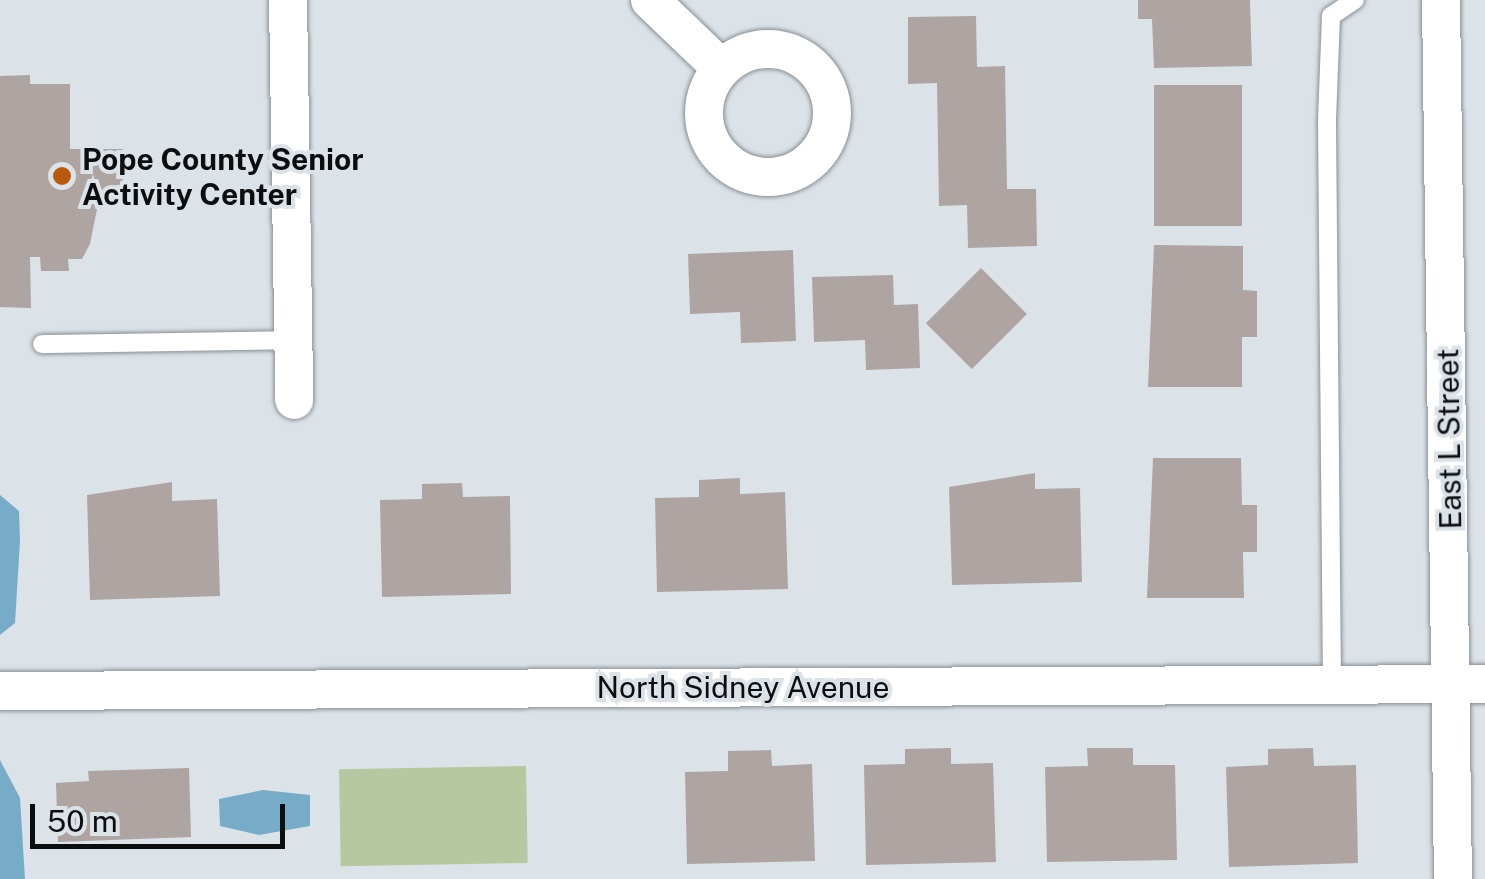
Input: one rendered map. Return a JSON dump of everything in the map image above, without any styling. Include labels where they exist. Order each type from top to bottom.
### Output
[{"type":"street","points":[[288,0],[294,400]]},
{"type":"street","points":[[650,0],[722,68]]},
{"type":"street","name":"East L Street","points":[[1442,0],[1469,684],[1453,879]]},
{"type":"street","name":"North Sidney Avenue","points":[[0,691],[1469,684]]},
{"type":"lane","points":[[1332,685],[1327,120],[1330,16],[1355,0]]},
{"type":"lane","points":[[42,344],[293,340]]},
{"type":"green space","points":[[526,766],[528,863],[341,866],[339,769]]},
{"type":"water","points":[[0,495],[19,511],[20,541],[15,623],[0,635]]},
{"type":"water","points":[[0,760],[20,798],[25,879],[0,879]]},
{"type":"water","points":[[263,790],[310,795],[310,826],[259,835],[220,826],[219,799]]},
{"type":"building","points":[[1138,0],[1250,0],[1252,66],[1154,68],[1152,19],[1138,19]]},
{"type":"building","points":[[976,16],[977,67],[1005,66],[1007,189],[1036,189],[1037,246],[968,248],[967,205],[939,206],[937,83],[908,84],[908,17]]},
{"type":"building","name":"Pope County Senior Activity Center","points":[[30,75],[30,84],[70,84],[70,149],[123,149],[123,203],[98,204],[90,244],[82,259],[68,259],[69,271],[41,271],[40,257],[30,257],[31,308],[0,307],[0,76]]},
{"type":"building","points":[[1154,85],[1242,85],[1242,226],[1154,226]]},
{"type":"building","points":[[1154,245],[1243,246],[1243,290],[1257,291],[1257,337],[1242,337],[1242,387],[1148,387]]},
{"type":"building","points":[[793,250],[796,341],[741,343],[740,312],[690,314],[688,254]]},
{"type":"building","points":[[981,268],[1027,314],[972,369],[926,323]]},
{"type":"building","points":[[893,275],[894,305],[918,304],[920,368],[866,370],[865,340],[814,342],[812,277]]},
{"type":"building","points":[[1153,458],[1241,458],[1242,505],[1257,505],[1257,552],[1243,552],[1244,598],[1147,598]]},
{"type":"building","points":[[1035,473],[1035,489],[1080,488],[1082,582],[952,585],[949,487]]},
{"type":"building","points":[[740,478],[740,494],[785,492],[788,589],[657,592],[655,498],[699,497],[699,480]]},
{"type":"building","points":[[172,482],[172,501],[217,499],[220,596],[90,600],[87,495]]},
{"type":"building","points":[[462,483],[463,497],[510,496],[511,594],[382,597],[380,500],[422,499],[422,484]]},
{"type":"building","points":[[951,748],[951,764],[993,763],[996,862],[866,865],[864,765],[905,764],[905,749]]},
{"type":"building","points":[[1087,748],[1133,748],[1133,765],[1175,765],[1177,860],[1047,862],[1045,767],[1088,766]]},
{"type":"building","points":[[1313,748],[1314,766],[1356,765],[1358,863],[1229,867],[1226,767],[1268,765],[1268,749]]},
{"type":"building","points":[[771,750],[772,766],[812,764],[815,861],[687,864],[685,772],[728,771],[728,751]]},
{"type":"building","points":[[189,768],[191,837],[58,842],[56,783],[89,781],[88,771]]},
{"type":"place","name":"Pope County Senior Activity Center","points":[[62,176]]}]
